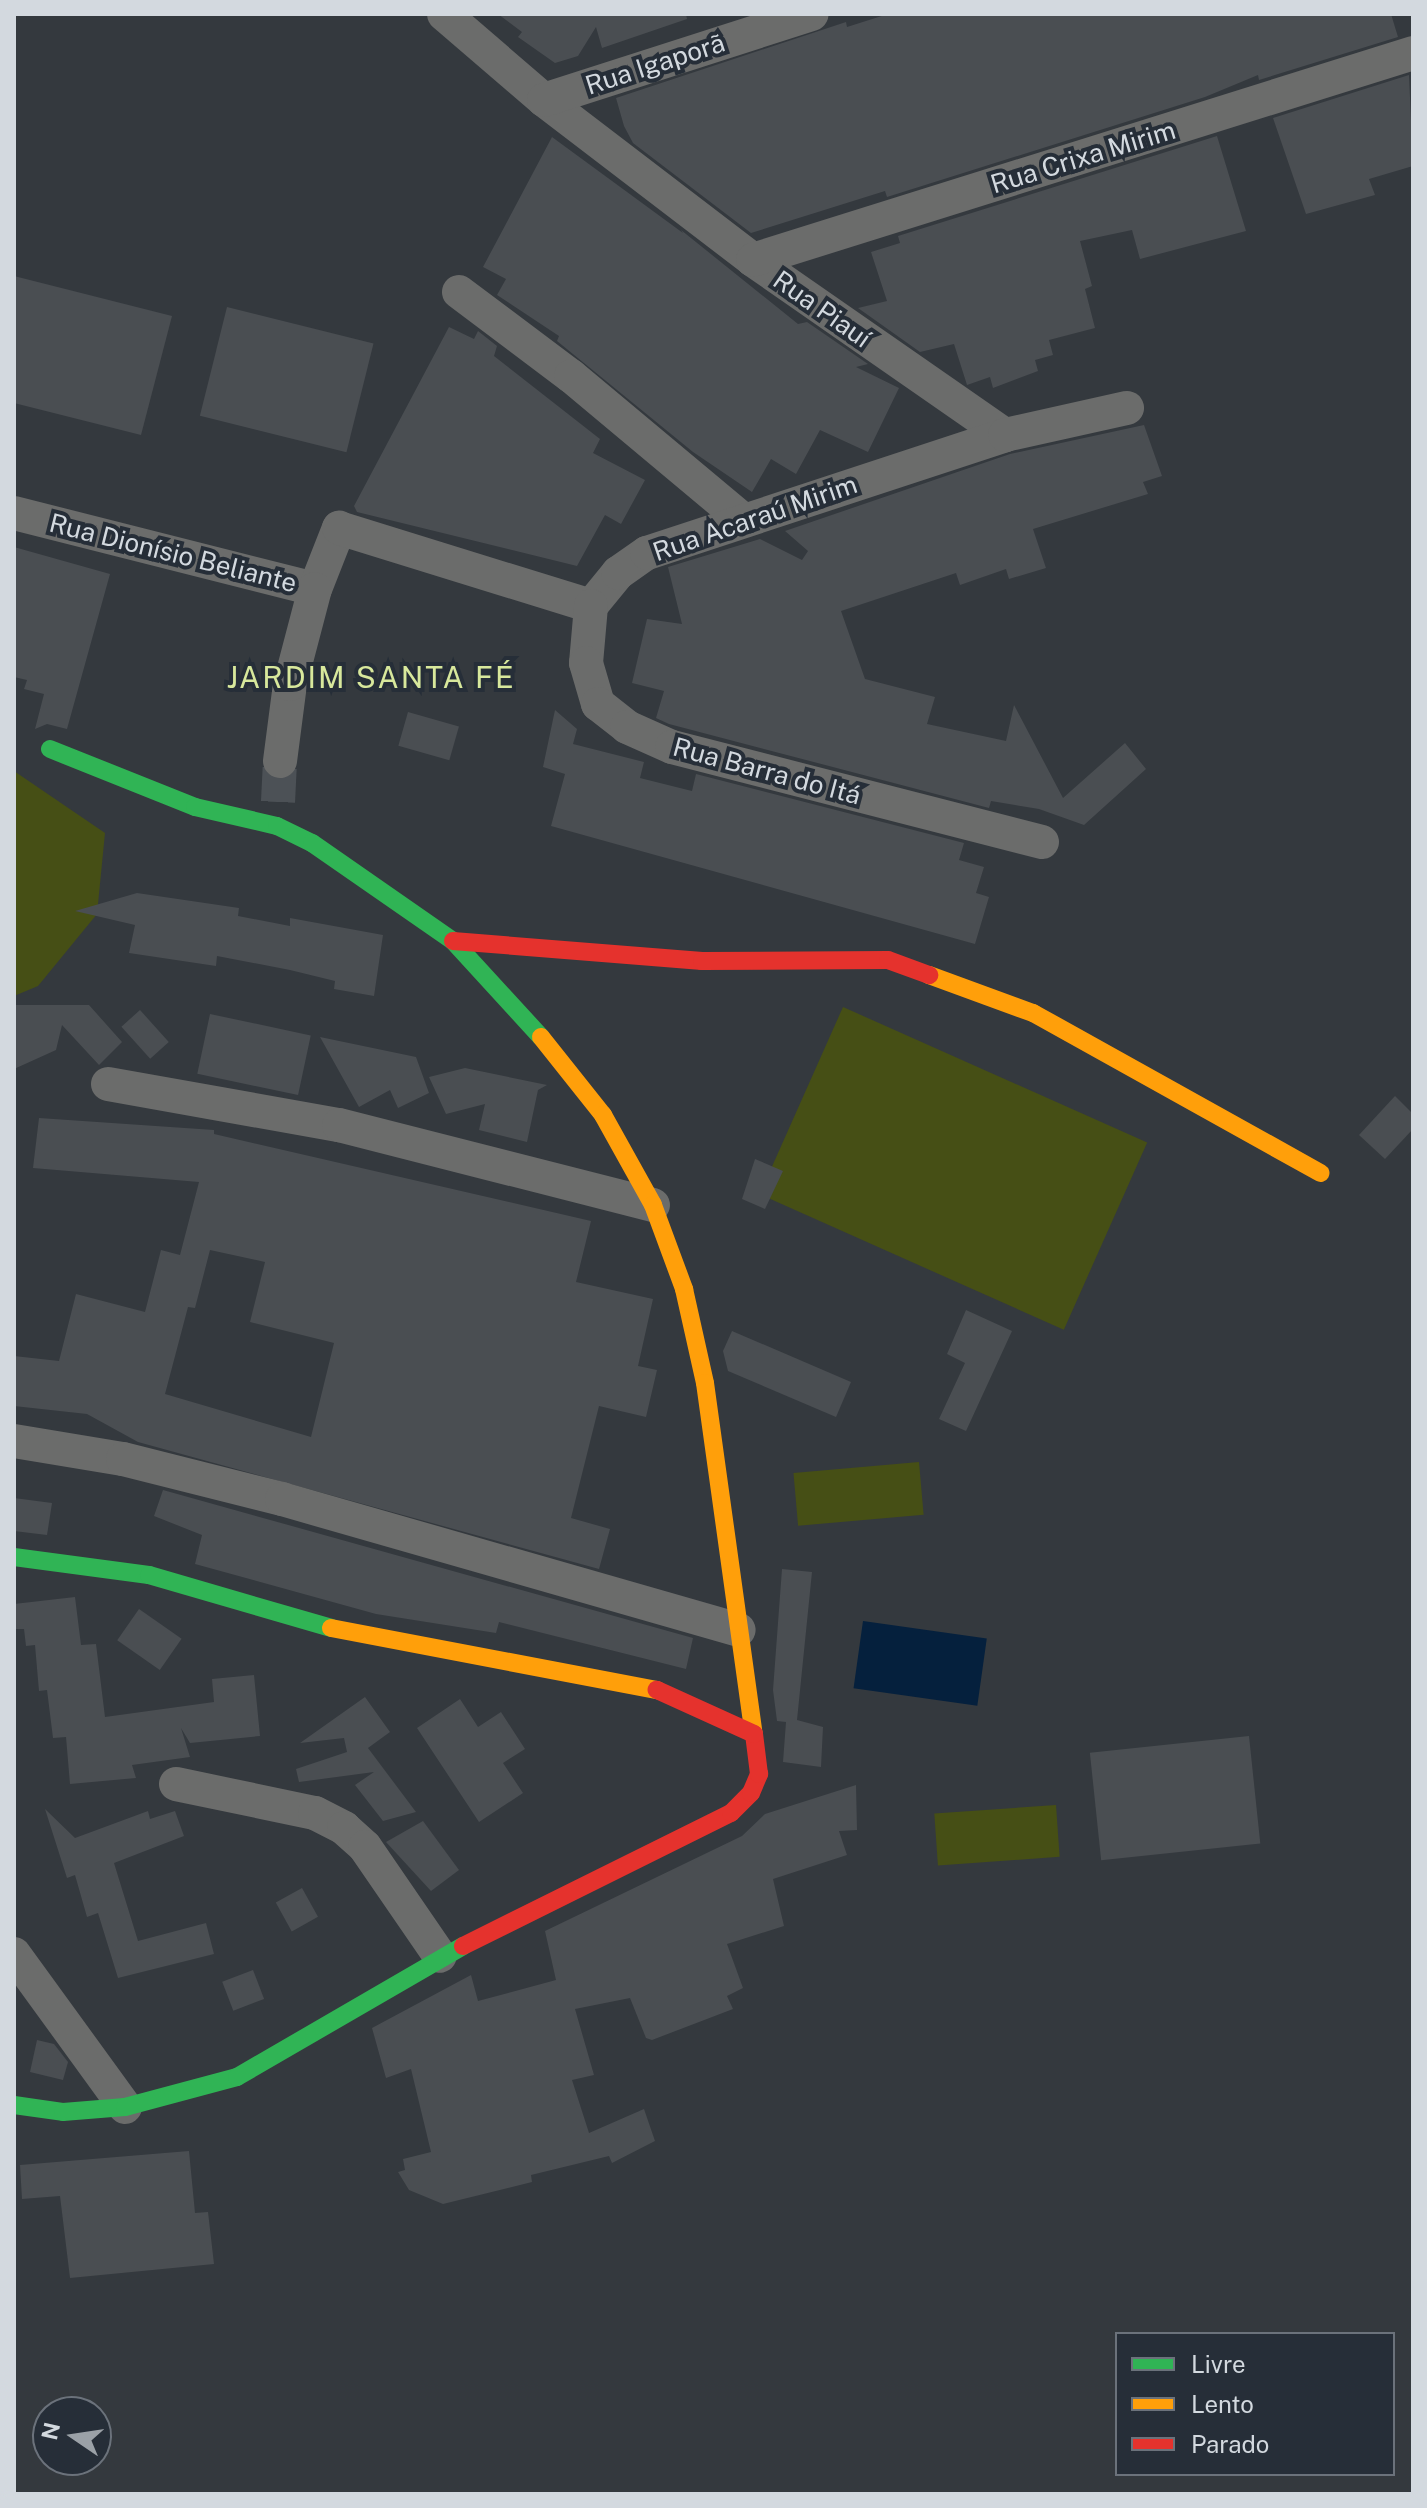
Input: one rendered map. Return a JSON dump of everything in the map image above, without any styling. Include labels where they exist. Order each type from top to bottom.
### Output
[{"type":"street","name":"Rua Piauí","points":[[444,14],[544,100],[753,260],[1005,435]]},
{"type":"street","name":"Rua Igaporã","points":[[544,100],[812,14]]},
{"type":"street","name":"Rua Crixa Mirim","points":[[753,260],[1413,53]]},
{"type":"street","points":[[459,292],[571,376],[742,519]]},
{"type":"street","points":[[1005,435],[1127,408]]},
{"type":"street","name":"Rua Acaraú Mirim","points":[[591,606],[618,573],[647,553],[742,519],[1005,435]]},
{"type":"street","name":"Rua Dionísio Beliante","points":[[14,513],[315,589],[339,528],[591,606]]},
{"type":"street","points":[[280,761],[290,684],[315,589]]},
{"type":"street","name":"Rua Barra do Itá","points":[[591,606],[586,663],[598,704],[627,727],[672,747],[1042,842]]},
{"type":"street","points":[[14,2105],[63,2112],[125,2107],[237,2077],[440,1956],[731,1813],[751,1793],[759,1774],[705,1383],[684,1289],[653,1205],[603,1115],[503,990],[453,941],[312,843],[278,814],[195,807],[50,749]]},
{"type":"street","points":[[453,941],[702,961],[888,960],[1033,1013],[1320,1173]]},
{"type":"street","points":[[108,1084],[339,1125],[653,1205]]},
{"type":"street","points":[[14,1441],[123,1459],[282,1499],[739,1630]]},
{"type":"street","points":[[14,1557],[149,1575],[231,1603],[371,1638],[643,1683],[754,1734]]},
{"type":"street","points":[[176,1784],[315,1813],[344,1828],[365,1847],[440,1956]]},
{"type":"street","points":[[14,1954],[125,2107]]},
{"type":"green space","points":[[14,771],[105,833],[97,914],[38,986],[14,996]]},
{"type":"green space","points":[[843,1007],[1147,1142],[1064,1330],[760,1194]]},
{"type":"green space","points":[[919,1462],[924,1515],[798,1526],[793,1473]]},
{"type":"green space","points":[[1056,1805],[1060,1857],[938,1865],[934,1814]]},
{"type":"water","points":[[863,1621],[987,1638],[977,1706],[854,1688]]},
{"type":"building","points":[[498,14],[686,14],[687,19],[602,48],[596,27],[578,56],[555,63],[518,37],[522,32]]},
{"type":"building","points":[[888,14],[1391,14],[1398,37],[1259,80],[1258,75],[1205,97],[887,197],[885,191],[751,233],[633,143],[624,126],[616,98],[846,22],[847,27]]},
{"type":"building","points":[[1409,75],[1413,166],[1369,179],[1375,195],[1306,214],[1273,118]]},
{"type":"building","points":[[1217,136],[1246,231],[1140,259],[1132,230],[1080,241],[1092,286],[1085,289],[1095,328],[1049,340],[1053,355],[1035,360],[1038,371],[993,388],[990,377],[967,385],[954,344],[920,352],[858,308],[887,301],[871,252],[900,243],[898,236]]},
{"type":"building","points":[[552,137],[683,233],[681,230],[798,324],[807,322],[868,364],[856,367],[899,388],[868,452],[820,430],[796,474],[771,459],[752,492],[693,452],[557,341],[559,336],[497,295],[506,279],[483,267]]},
{"type":"building","points":[[14,276],[172,316],[141,435],[14,403]]},
{"type":"building","points":[[227,307],[374,344],[346,452],[200,416]]},
{"type":"building","points":[[449,327],[474,339],[478,331],[497,346],[494,356],[600,439],[593,453],[645,480],[621,524],[605,515],[577,566],[357,512],[354,506]]},
{"type":"building","points":[[1144,425],[1162,476],[1143,482],[1148,494],[1033,529],[1046,568],[1009,579],[1006,569],[960,585],[956,573],[841,611],[865,679],[935,697],[927,724],[1006,741],[1014,705],[1063,798],[1125,743],[1146,769],[1084,825],[1039,809],[991,801],[989,808],[669,724],[656,718],[664,691],[632,683],[647,619],[682,624],[668,567],[760,539],[802,560],[808,551],[785,531],[1010,454]]},
{"type":"building","points":[[14,547],[110,574],[67,729],[47,724],[35,729],[44,694],[24,689],[27,680],[14,677]]},
{"type":"building","points":[[555,710],[577,729],[573,744],[644,762],[640,778],[692,791],[696,774],[964,843],[959,860],[984,867],[976,893],[989,897],[975,944],[551,826],[565,774],[543,767]]},
{"type":"building","points":[[408,712],[459,727],[449,760],[398,746]]},
{"type":"building","points":[[137,893],[239,908],[238,916],[290,926],[290,918],[383,935],[374,996],[334,989],[335,981],[217,956],[216,966],[129,953],[135,925],[75,911]]},
{"type":"building","points":[[14,1005],[89,1005],[122,1042],[99,1065],[62,1025],[56,1050],[14,1069]]},
{"type":"building","points":[[140,1010],[169,1042],[150,1059],[121,1027]]},
{"type":"building","points":[[210,1014],[311,1035],[298,1095],[197,1074]]},
{"type":"building","points":[[320,1037],[416,1057],[429,1093],[398,1108],[390,1090],[359,1107]]},
{"type":"building","points":[[465,1068],[547,1085],[538,1090],[527,1142],[479,1130],[485,1104],[446,1114],[429,1077]]},
{"type":"building","points":[[1395,1096],[1413,1114],[1413,1129],[1385,1159],[1359,1135]]},
{"type":"building","points":[[39,1118],[214,1130],[214,1134],[591,1221],[576,1282],[653,1299],[638,1366],[657,1370],[646,1417],[599,1406],[571,1518],[610,1529],[599,1569],[138,1442],[87,1414],[14,1406],[14,1356],[59,1361],[76,1294],[145,1312],[161,1250],[180,1255],[199,1182],[33,1168]],"holes":[[[210,1250],[265,1262],[250,1322],[334,1343],[311,1437],[165,1394],[188,1307],[195,1308]]]},
{"type":"building","points":[[755,1159],[783,1171],[765,1209],[742,1199]]},
{"type":"building","points":[[966,1310],[1012,1331],[966,1431],[939,1419],[965,1363],[947,1354]]},
{"type":"building","points":[[732,1331],[851,1382],[836,1417],[728,1371],[723,1351]]},
{"type":"building","points":[[163,1490],[693,1638],[686,1669],[499,1622],[496,1633],[376,1614],[195,1564],[202,1535],[154,1516]]},
{"type":"building","points":[[14,1498],[52,1503],[47,1535],[14,1531]]},
{"type":"building","points":[[782,1569],[812,1572],[797,1720],[823,1727],[821,1767],[783,1762],[786,1722],[777,1721],[773,1690]]},
{"type":"building","points":[[75,1597],[81,1645],[96,1644],[105,1717],[214,1702],[212,1679],[254,1675],[260,1736],[190,1743],[181,1728],[190,1757],[132,1765],[136,1778],[70,1784],[66,1737],[53,1738],[47,1690],[39,1691],[35,1645],[26,1646],[24,1629],[14,1629],[14,1604]]},
{"type":"building","points":[[139,1609],[182,1639],[160,1670],[117,1640]]},
{"type":"building","points":[[365,1697],[390,1732],[368,1748],[416,1812],[383,1821],[355,1785],[374,1772],[299,1782],[296,1769],[347,1752],[344,1738],[300,1743]]},
{"type":"building","points":[[460,1699],[478,1727],[501,1712],[525,1749],[503,1763],[523,1793],[479,1822],[417,1728]]},
{"type":"building","points":[[1249,1736],[1260,1843],[1101,1860],[1090,1753]]},
{"type":"building","points":[[856,1785],[857,1830],[839,1831],[847,1855],[773,1879],[784,1926],[727,1944],[743,1988],[727,1996],[733,2009],[652,2040],[646,2038],[630,1998],[575,2009],[594,2075],[572,2080],[589,2133],[644,2109],[655,2141],[612,2163],[609,2156],[531,2175],[532,2182],[443,2204],[409,2190],[398,2172],[405,2170],[403,2159],[431,2152],[411,2069],[386,2078],[372,2028],[471,1975],[478,2001],[556,1980],[545,1931],[742,1836],[765,1814]]},
{"type":"building","points":[[45,1809],[75,1838],[148,1811],[150,1819],[175,1811],[184,1836],[114,1863],[138,1941],[206,1923],[214,1954],[118,1978],[98,1913],[87,1917],[75,1875],[67,1878]]},
{"type":"building","points":[[423,1821],[459,1870],[431,1891],[386,1842]]},
{"type":"building","points":[[302,1888],[318,1917],[292,1931],[276,1903]]},
{"type":"building","points":[[253,1970],[264,1999],[233,2011],[222,1982]]},
{"type":"building","points":[[37,2040],[54,2044],[68,2062],[63,2080],[30,2072]]},
{"type":"building","points":[[189,2151],[195,2213],[208,2212],[214,2264],[70,2278],[60,2196],[22,2199],[20,2165]]},
{"type":"tunnel","points":[[278,802],[280,761]]},
{"type":"traffic: fast","points":[[50,749],[195,807],[277,826],[312,843],[453,941],[541,1037]]},
{"type":"traffic: fast","points":[[14,1557],[149,1575],[331,1628]]},
{"type":"traffic: fast","points":[[14,2105],[63,2112],[125,2107],[237,2077],[463,1946]]},
{"type":"traffic: slow","points":[[929,975],[1033,1013],[1320,1173]]},
{"type":"traffic: slow","points":[[541,1037],[603,1115],[653,1205],[684,1289],[705,1383],[754,1734]]},
{"type":"traffic: slow","points":[[331,1628],[657,1690]]},
{"type":"traffic: jam","points":[[453,941],[702,961],[888,960],[929,975]]},
{"type":"traffic: jam","points":[[463,1946],[731,1813],[751,1793],[759,1774],[754,1734],[657,1690]]},
{"type":"district","name":"JARDIM SANTA FÉ","points":[[371,677]]}]
